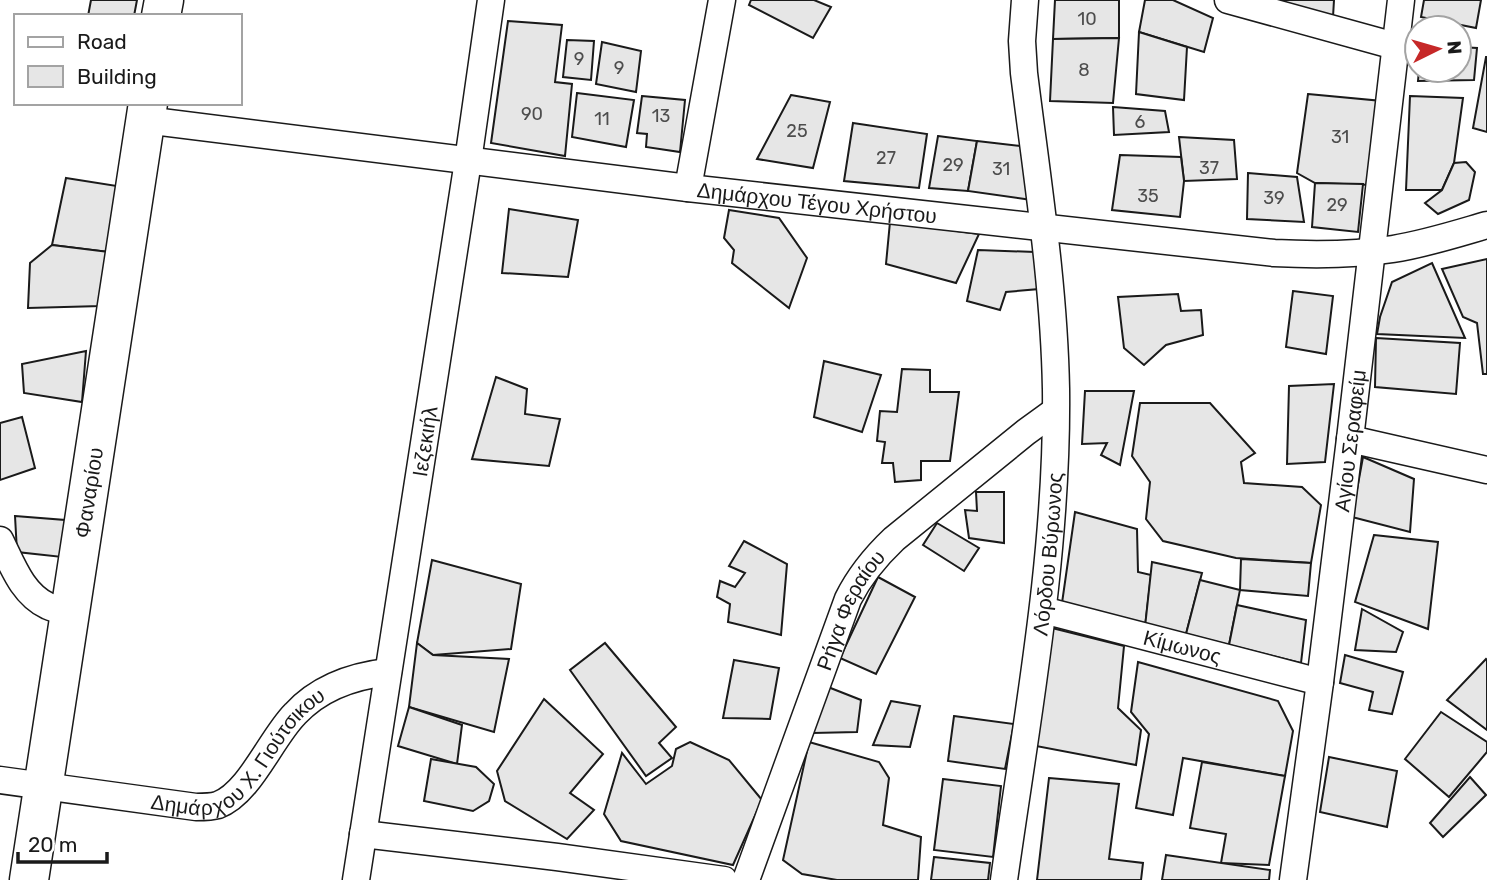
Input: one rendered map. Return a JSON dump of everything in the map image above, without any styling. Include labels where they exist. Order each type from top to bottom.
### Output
[{"type":"main road","name":"Φαναρίου","points":[[29,880],[146,112]]},
{"type":"street","name":"Ιεζεκιήλ","points":[[356,880],[491,0]]},
{"type":"street","points":[[688,188],[722,0]]},
{"type":"street","name":"Λόρδου Βύρωνος","points":[[1004,880],[1043,610],[1051,516],[1055,411],[1054,331],[1044,226],[1024,73],[1022,41],[1025,0]]},
{"type":"street","points":[[1228,0],[1395,46]]},
{"type":"street","name":"Αγίου Σεραφείμ","points":[[1293,880],[1350,439],[1401,0]]},
{"type":"street","name":"Δημάρχου Τέγου Χρήστου","points":[[146,112],[468,161],[688,188],[1285,253],[1371,252],[1421,244],[1487,225]]},
{"type":"street","name":"Ρήγα Φεραίου","points":[[746,880],[848,599],[857,581],[874,558],[894,539],[1055,411]]},
{"type":"street","points":[[1350,439],[1487,470]]},
{"type":"street","points":[[0,540],[22,584],[31,594],[48,606],[70,613]]},
{"type":"street","name":"Κίμωνος","points":[[1043,610],[1320,682]]},
{"type":"street","name":"Δημάρχου Χ. Γιούτσικου","points":[[0,780],[196,807],[217,805],[240,788],[293,715],[305,704],[345,681],[388,672]]},
{"type":"street","points":[[363,834],[724,880]]},
{"type":"building","points":[[91,0],[137,0],[134,14],[88,14]]},
{"type":"building","points":[[751,0],[814,0],[831,7],[813,38],[749,5]]},
{"type":"building","points":[[1055,0],[1119,0],[1119,38],[1053,39]]},
{"type":"building","points":[[1145,0],[1173,0],[1213,18],[1204,52],[1139,32]]},
{"type":"building","points":[[1277,0],[1334,0],[1333,17]]},
{"type":"building","points":[[1424,0],[1481,0],[1476,28],[1473,27],[1473,14],[1422,14]]},
{"type":"building","points":[[508,21],[562,25],[555,82],[572,84],[565,156],[491,143]]},
{"type":"building","points":[[1139,32],[1187,47],[1184,100],[1136,94]]},
{"type":"building","points":[[1119,38],[1113,103],[1050,101],[1053,39]]},
{"type":"building","points":[[567,40],[594,41],[591,80],[563,77]]},
{"type":"building","points":[[602,42],[641,51],[636,92],[596,84]]},
{"type":"building","points":[[1473,48],[1477,48],[1473,80]]},
{"type":"building","points":[[1487,57],[1487,132],[1473,128]]},
{"type":"building","points":[[577,93],[634,100],[626,147],[572,137]]},
{"type":"building","points":[[1308,94],[1382,101],[1372,185],[1315,183],[1297,173]]},
{"type":"building","points":[[791,95],[830,102],[813,168],[757,159]]},
{"type":"building","points":[[642,96],[685,100],[680,152],[646,147],[647,134],[637,133]]},
{"type":"building","points":[[1410,96],[1463,98],[1454,163],[1442,190],[1406,190]]},
{"type":"building","points":[[1113,107],[1165,111],[1169,132],[1114,135]]},
{"type":"building","points":[[853,123],[927,134],[919,188],[844,181]]},
{"type":"building","points":[[938,136],[977,141],[968,191],[929,188]]},
{"type":"building","points":[[1179,137],[1234,140],[1237,179],[1184,181]]},
{"type":"building","points":[[977,141],[1030,147],[1032,200],[968,191]]},
{"type":"building","points":[[1120,155],[1181,157],[1184,181],[1180,217],[1112,210]]},
{"type":"building","points":[[1466,162],[1475,172],[1469,200],[1438,214],[1425,203],[1442,190],[1454,163]]},
{"type":"building","points":[[1248,173],[1297,177],[1304,222],[1247,219]]},
{"type":"building","points":[[66,178],[117,186],[109,252],[52,245]]},
{"type":"building","points":[[1315,183],[1363,184],[1358,232],[1312,227]]},
{"type":"building","points":[[509,209],[578,220],[568,277],[502,273]]},
{"type":"building","points":[[729,210],[779,218],[807,258],[789,308],[732,263],[734,250],[724,238]]},
{"type":"building","points":[[890,222],[979,234],[956,283],[886,264]]},
{"type":"building","points":[[52,245],[109,252],[101,306],[28,308],[30,263]]},
{"type":"building","points":[[978,250],[1035,252],[1039,289],[1006,292],[1000,310],[967,301]]},
{"type":"building","points":[[1487,259],[1487,374],[1483,374],[1477,323],[1463,317],[1442,269]]},
{"type":"building","points":[[1432,263],[1465,338],[1377,334],[1392,282]]},
{"type":"building","points":[[1293,291],[1333,296],[1326,354],[1286,347]]},
{"type":"building","points":[[1178,294],[1181,311],[1201,310],[1203,335],[1166,345],[1144,365],[1124,348],[1118,297]]},
{"type":"building","points":[[1376,338],[1460,343],[1456,394],[1375,387]]},
{"type":"building","points":[[86,351],[82,402],[24,393],[22,364]]},
{"type":"building","points":[[824,361],[881,375],[862,432],[814,417]]},
{"type":"building","points":[[902,369],[930,370],[930,392],[959,392],[950,461],[921,461],[921,480],[895,482],[893,463],[882,463],[885,442],[877,441],[880,411],[897,412]]},
{"type":"building","points":[[496,377],[527,389],[525,414],[560,419],[549,466],[472,459]]},
{"type":"building","points":[[1334,384],[1325,462],[1287,464],[1289,386]]},
{"type":"building","points":[[1085,391],[1134,391],[1120,465],[1101,455],[1107,443],[1082,444]]},
{"type":"building","points":[[1140,403],[1210,403],[1255,453],[1241,462],[1244,483],[1302,487],[1321,505],[1311,563],[1236,558],[1163,541],[1146,519],[1150,482],[1132,456]]},
{"type":"building","points":[[22,417],[35,468],[0,480],[0,423]]},
{"type":"building","points":[[1363,457],[1414,479],[1410,532],[1352,517]]},
{"type":"building","points":[[976,492],[1004,492],[1004,543],[969,538],[965,510],[977,511]]},
{"type":"building","points":[[1075,512],[1137,529],[1138,572],[1151,575],[1145,627],[1061,610]]},
{"type":"building","points":[[15,516],[65,520],[62,557],[17,552]]},
{"type":"building","points":[[937,523],[979,548],[964,571],[923,545]]},
{"type":"building","points":[[1374,535],[1438,542],[1428,629],[1355,602]]},
{"type":"building","points":[[744,541],[787,564],[781,635],[728,622],[730,604],[717,597],[720,581],[735,587],[745,573],[729,566]]},
{"type":"building","points":[[1241,559],[1311,563],[1308,596],[1240,590]]},
{"type":"building","points":[[432,560],[521,584],[511,649],[433,655],[417,643]]},
{"type":"building","points":[[1152,562],[1202,573],[1186,634],[1145,627]]},
{"type":"building","points":[[878,577],[915,597],[876,674],[840,658]]},
{"type":"building","points":[[1200,580],[1240,590],[1229,645],[1186,634]]},
{"type":"building","points":[[1237,605],[1306,620],[1301,663],[1229,645]]},
{"type":"building","points":[[1362,609],[1403,632],[1396,652],[1355,650]]},
{"type":"building","points":[[1052,628],[1124,646],[1118,708],[1141,730],[1136,765],[1036,746]]},
{"type":"building","points":[[417,643],[433,655],[509,659],[494,732],[409,707]]},
{"type":"building","points":[[605,643],[676,727],[659,743],[672,758],[646,776],[570,670]]},
{"type":"building","points":[[1345,655],[1403,672],[1392,714],[1369,710],[1373,692],[1340,683]]},
{"type":"building","points":[[734,660],[779,668],[770,719],[723,718]]},
{"type":"building","points":[[1487,660],[1487,730],[1447,700]]},
{"type":"building","points":[[1138,662],[1278,701],[1293,731],[1285,776],[1183,758],[1173,815],[1136,808],[1149,734],[1131,712]]},
{"type":"building","points":[[828,687],[861,700],[857,732],[813,733]]},
{"type":"building","points":[[544,699],[603,754],[570,793],[594,810],[567,839],[505,801],[497,771]]},
{"type":"building","points":[[891,701],[920,706],[910,747],[873,745]]},
{"type":"building","points":[[409,707],[462,725],[457,764],[398,746]]},
{"type":"building","points":[[1441,712],[1487,742],[1487,752],[1449,797],[1405,759]]},
{"type":"building","points":[[954,716],[1014,724],[1005,769],[948,761]]},
{"type":"building","points":[[690,742],[729,760],[762,800],[733,865],[621,841],[604,814],[622,753],[646,784],[672,766],[676,749]]},
{"type":"building","points":[[809,742],[879,762],[889,778],[883,825],[921,837],[918,880],[837,880],[802,874],[783,860]]},
{"type":"building","points":[[1329,757],[1397,771],[1387,827],[1320,812]]},
{"type":"building","points":[[431,759],[476,767],[494,784],[489,801],[473,811],[424,801]]},
{"type":"building","points":[[1202,762],[1285,776],[1269,865],[1221,863],[1226,834],[1190,828]]},
{"type":"building","points":[[1470,777],[1486,795],[1443,837],[1430,823]]},
{"type":"building","points":[[1049,778],[1119,784],[1109,859],[1143,863],[1141,880],[1037,880]]},
{"type":"building","points":[[943,779],[1001,786],[993,857],[934,850]]},
{"type":"building","points":[[1166,855],[1270,870],[1269,880],[1162,880]]},
{"type":"building","points":[[934,857],[990,863],[988,880],[931,880]]}]
